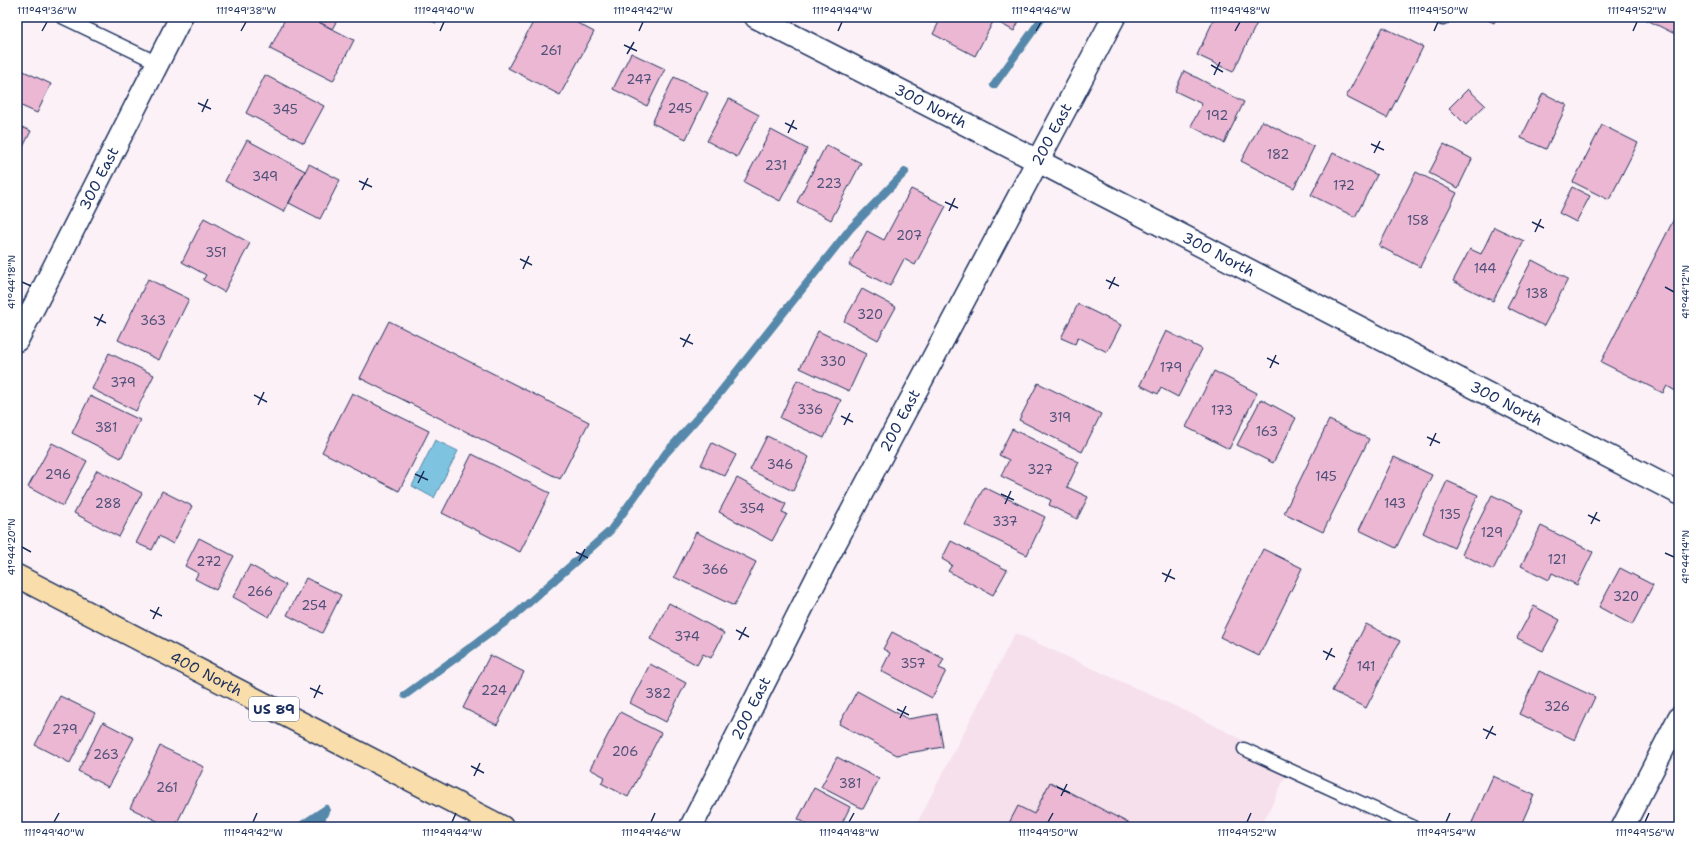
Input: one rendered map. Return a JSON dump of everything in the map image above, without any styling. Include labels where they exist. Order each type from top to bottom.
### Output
[{"type":"main road","name":"400 North","points":[[17,576],[502,827]]},
{"type":"street","name":"300 East","points":[[17,340],[181,17]]},
{"type":"street","name":"300 North","points":[[756,17],[1038,160],[1679,494]]},
{"type":"street","name":"200 East","points":[[691,827],[824,564],[1114,17]]},
{"type":"street","points":[[1623,827],[1679,718]]},
{"type":"lane","points":[[62,17],[158,63]]},
{"type":"lane","points":[[1244,749],[1414,827]]},
{"type":"shaded area","points":[[1015,633],[1192,714],[1291,765],[1261,827],[915,827]]},
{"type":"water","points":[[435,440],[458,451],[434,498],[412,486]]},
{"type":"building","points":[[286,17],[309,17],[354,40],[333,81],[270,49]]},
{"type":"building","points":[[309,17],[339,17],[332,29]]},
{"type":"building","points":[[423,17],[439,17],[436,23]]},
{"type":"building","points":[[536,17],[566,17],[594,32],[560,95],[508,68]]},
{"type":"building","points":[[939,17],[1021,17],[1014,31],[994,20],[975,56],[933,34],[941,18]]},
{"type":"building","points":[[1215,17],[1224,17],[1230,20],[1231,17],[1245,17],[1257,23],[1233,72],[1197,55]]},
{"type":"building","points":[[1482,17],[1497,17],[1494,23]]},
{"type":"building","points":[[1641,17],[1679,17],[1679,36]]},
{"type":"building","points":[[1383,27],[1423,47],[1387,118],[1346,97]]},
{"type":"building","points":[[631,53],[665,69],[647,106],[613,89]]},
{"type":"building","points":[[17,68],[51,84],[37,113],[17,104]]},
{"type":"building","points":[[1184,71],[1244,102],[1224,143],[1191,126],[1202,104],[1175,91]]},
{"type":"building","points":[[265,75],[324,106],[304,143],[246,113]]},
{"type":"building","points":[[674,77],[708,93],[686,139],[652,123]]},
{"type":"building","points":[[1468,89],[1485,105],[1466,125],[1449,108]]},
{"type":"building","points":[[1543,93],[1567,105],[1546,149],[1521,138]]},
{"type":"building","points":[[729,99],[759,115],[737,157],[707,141]]},
{"type":"building","points":[[1262,121],[1314,147],[1294,188],[1241,161]]},
{"type":"building","points":[[17,125],[31,131],[20,153],[17,152]]},
{"type":"building","points":[[1602,125],[1638,143],[1609,200],[1573,182]]},
{"type":"building","points":[[771,130],[807,149],[780,201],[744,182]]},
{"type":"building","points":[[247,140],[305,171],[284,212],[225,181]]},
{"type":"building","points":[[1444,144],[1472,159],[1458,188],[1429,173]]},
{"type":"building","points":[[826,145],[861,163],[831,220],[797,202]]},
{"type":"building","points":[[1333,153],[1377,175],[1355,217],[1311,195]]},
{"type":"building","points":[[309,164],[340,180],[320,219],[289,203]]},
{"type":"building","points":[[1416,172],[1457,193],[1420,267],[1379,246]]},
{"type":"building","points":[[1572,187],[1590,196],[1576,222],[1559,213]]},
{"type":"building","points":[[911,189],[946,206],[915,265],[904,259],[890,286],[849,265],[867,231],[884,240]]},
{"type":"building","points":[[1675,217],[1679,220],[1679,393],[1667,386],[1663,393],[1601,362]]},
{"type":"building","points":[[204,218],[250,243],[224,292],[203,280],[206,275],[182,262]]},
{"type":"building","points":[[1494,227],[1524,241],[1493,301],[1453,281],[1470,249],[1481,254]]},
{"type":"building","points":[[1532,260],[1568,279],[1544,326],[1507,307]]},
{"type":"building","points":[[148,279],[189,299],[159,360],[118,340]]},
{"type":"building","points":[[862,289],[896,307],[878,340],[844,321]]},
{"type":"building","points":[[1078,304],[1121,325],[1107,352],[1078,337],[1075,344],[1061,338]]},
{"type":"building","points":[[389,321],[589,422],[560,479],[360,378]]},
{"type":"building","points":[[818,331],[866,354],[849,391],[800,368]]},
{"type":"building","points":[[1166,331],[1202,349],[1178,397],[1161,388],[1158,394],[1140,385]]},
{"type":"building","points":[[109,353],[154,375],[136,411],[92,389]]},
{"type":"building","points":[[1214,371],[1257,393],[1229,449],[1186,427]]},
{"type":"building","points":[[797,380],[841,400],[824,438],[780,418]]},
{"type":"building","points":[[1038,383],[1101,414],[1082,452],[1019,420]]},
{"type":"building","points":[[352,393],[429,431],[399,491],[322,452]]},
{"type":"building","points":[[90,396],[140,420],[121,458],[72,433]]},
{"type":"building","points":[[1261,399],[1296,418],[1273,463],[1237,445]]},
{"type":"building","points":[[1329,420],[1369,439],[1323,532],[1284,513]]},
{"type":"building","points":[[1012,429],[1079,462],[1067,487],[1088,497],[1077,519],[1049,505],[1051,500],[1001,476],[1009,460],[999,455]]},
{"type":"building","points":[[767,436],[809,457],[793,491],[750,470]]},
{"type":"building","points":[[52,443],[87,461],[63,506],[28,487]]},
{"type":"building","points":[[712,443],[736,455],[725,476],[701,465]]},
{"type":"building","points":[[472,454],[550,493],[520,552],[442,513]]},
{"type":"building","points":[[1394,457],[1432,475],[1396,548],[1359,530]]},
{"type":"building","points":[[97,470],[142,493],[119,537],[74,513]]},
{"type":"building","points":[[737,478],[786,504],[782,512],[787,514],[772,541],[719,512]]},
{"type":"building","points":[[1447,481],[1478,495],[1454,548],[1423,533]]},
{"type":"building","points":[[984,487],[1045,517],[1027,555],[965,525]]},
{"type":"building","points":[[162,491],[192,506],[173,544],[159,536],[152,550],[136,543]]},
{"type":"building","points":[[1492,495],[1523,510],[1493,570],[1462,554]]},
{"type":"building","points":[[1541,526],[1593,552],[1577,585],[1552,573],[1549,580],[1521,566]]},
{"type":"building","points":[[696,532],[756,562],[734,606],[674,577]]},
{"type":"building","points":[[199,538],[234,556],[216,590],[195,579],[198,573],[185,566]]},
{"type":"building","points":[[951,541],[1007,570],[993,595],[948,571],[952,565],[942,559]]},
{"type":"building","points":[[1263,549],[1302,568],[1259,656],[1220,637]]},
{"type":"building","points":[[250,565],[286,585],[269,617],[233,597]]},
{"type":"building","points":[[1620,568],[1653,585],[1632,625],[1599,607]]},
{"type":"building","points":[[306,578],[341,595],[322,633],[287,615]]},
{"type":"building","points":[[669,603],[724,633],[711,658],[703,654],[697,665],[650,639]]},
{"type":"building","points":[[1534,606],[1560,620],[1543,651],[1517,638]]},
{"type":"building","points":[[1366,624],[1400,641],[1366,708],[1332,691]]},
{"type":"building","points":[[892,632],[944,659],[939,668],[946,671],[932,698],[881,671],[890,653],[883,649]]},
{"type":"building","points":[[490,655],[524,672],[497,725],[463,708]]},
{"type":"building","points":[[650,664],[686,683],[666,722],[630,703]]},
{"type":"building","points":[[1539,671],[1595,697],[1575,740],[1519,714]]},
{"type":"building","points":[[857,691],[908,719],[937,714],[943,747],[897,755],[839,724]]},
{"type":"building","points":[[60,696],[95,713],[70,763],[35,745]]},
{"type":"building","points":[[620,712],[661,733],[628,797],[601,783],[605,777],[590,769]]},
{"type":"building","points":[[103,722],[134,738],[108,787],[78,771]]},
{"type":"building","points":[[160,746],[204,767],[175,827],[170,827],[130,808]]},
{"type":"building","points":[[837,757],[879,779],[863,809],[821,787]]},
{"type":"building","points":[[1493,776],[1534,795],[1520,827],[1470,827]]},
{"type":"building","points":[[1050,782],[1132,825],[1131,827],[1007,827],[1018,806],[1034,814]]},
{"type":"building","points":[[814,788],[850,807],[840,827],[813,827],[798,819]]},
{"type":"waterway","points":[[994,85],[1043,17]]},
{"type":"waterway","points":[[405,695],[515,615],[610,531],[666,453],[718,395],[850,229],[905,172]]},
{"type":"waterway","points":[[299,827],[326,809]]},
{"type":"waterway","points":[[318,827],[326,809]]}]
